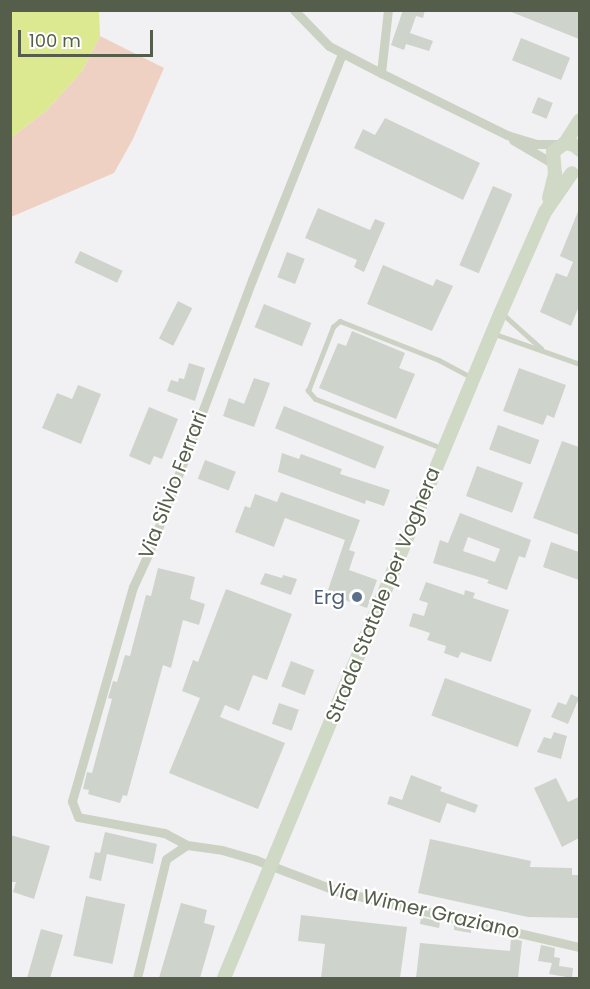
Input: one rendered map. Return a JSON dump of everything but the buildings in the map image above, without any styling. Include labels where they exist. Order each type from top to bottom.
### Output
[{"type":"main road","name":"Strada Statale per Voghera","points":[[545,212],[553,153],[564,144],[579,120]]},
{"type":"main road","points":[[564,144],[574,145],[579,150]]},
{"type":"main road","name":"Strada Statale per Voghera","points":[[553,165],[563,174],[576,172]]},
{"type":"main road","name":"Strada Statale per Voghera","points":[[224,978],[501,312],[545,212],[576,172]]},
{"type":"street","points":[[294,10],[329,46],[342,54],[507,135],[553,165]]},
{"type":"street","points":[[381,73],[388,10]]},
{"type":"street","name":"Via Silvio Ferrari","points":[[187,845],[164,833],[78,817],[72,801],[133,587],[150,550],[252,280],[342,54]]},
{"type":"street","points":[[507,135],[536,144],[564,144]]},
{"type":"street","points":[[138,978],[166,859],[187,845]]},
{"type":"street","name":"Via Wimer Graziano","points":[[187,845],[222,850],[337,891],[579,947]]},
{"type":"lane","points":[[501,312],[543,350]]},
{"type":"lane","points":[[444,449],[309,395],[308,390],[333,327],[336,323],[346,321],[439,360],[473,378]]},
{"type":"lane","points":[[492,334],[579,364]]},
{"type":"shaded area","points":[[11,10],[99,11],[100,36],[82,71],[48,109],[11,138]]},
{"type":"shaded area","points":[[100,36],[164,68],[133,139],[114,173],[11,217],[11,138],[48,109],[82,71]]},
{"type":"place","name":"Erg","points":[[357,597]]}]
